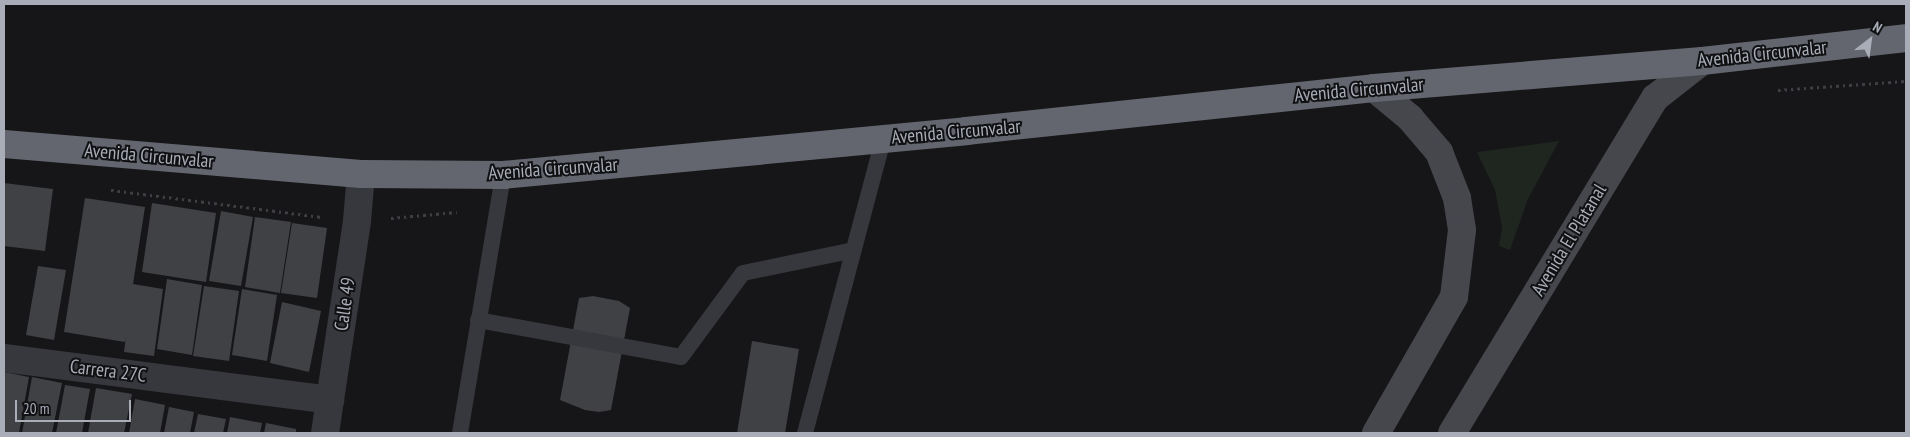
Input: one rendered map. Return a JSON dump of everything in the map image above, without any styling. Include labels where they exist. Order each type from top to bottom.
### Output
[{"type":"highway","name":"Avenida Circunvalar","points":[[4,144],[361,174],[503,175],[1374,88],[1702,61],[1906,38]]},
{"type":"main road","name":"Avenida El Platanal","points":[[1452,433],[1655,98],[1702,61]]},
{"type":"main road","points":[[1374,88],[1410,118],[1439,152],[1457,198],[1462,230],[1454,297],[1376,433]]},
{"type":"street","name":"Calle 49","points":[[325,433],[357,221],[361,174]]},
{"type":"street","name":"Carrera 27C","points":[[4,358],[330,400]]},
{"type":"lane","points":[[805,433],[883,138]]},
{"type":"lane","points":[[460,433],[503,175]]},
{"type":"lane","points":[[478,320],[681,357],[743,273],[854,250]]},
{"type":"path","points":[[102,189],[357,221],[497,208]]},
{"type":"shaded area","points":[[1559,141],[1528,199],[1510,250],[1499,246],[1502,227],[1495,190],[1477,152]]},
{"type":"building","points":[[4,183],[53,189],[45,251],[4,246]]},
{"type":"building","points":[[85,198],[145,207],[133,284],[163,289],[154,356],[124,352],[126,336],[125,342],[64,332]]},
{"type":"building","points":[[152,203],[216,213],[206,282],[142,272]]},
{"type":"building","points":[[221,211],[253,217],[241,286],[209,281]]},
{"type":"building","points":[[255,217],[291,222],[280,293],[245,287]]},
{"type":"building","points":[[292,223],[327,228],[317,298],[281,293]]},
{"type":"building","points":[[38,266],[66,270],[54,340],[26,335]]},
{"type":"building","points":[[167,279],[202,285],[192,355],[157,349]]},
{"type":"building","points":[[204,286],[239,291],[229,361],[193,356]]},
{"type":"building","points":[[242,289],[277,295],[267,361],[232,355]]},
{"type":"building","points":[[593,296],[619,301],[630,308],[611,410],[599,412],[585,410],[560,400],[579,298]]},
{"type":"building","points":[[282,302],[321,311],[309,372],[270,363]]},
{"type":"building","points":[[752,341],[799,349],[785,433],[737,433]]},
{"type":"building","points":[[4,372],[29,377],[19,433],[4,433]]},
{"type":"building","points":[[32,377],[62,383],[52,433],[22,433]]},
{"type":"building","points":[[65,385],[90,389],[82,433],[56,433]]},
{"type":"building","points":[[96,388],[132,394],[124,433],[88,433]]},
{"type":"building","points":[[135,399],[165,405],[160,433],[129,433]]},
{"type":"building","points":[[169,407],[194,412],[190,433],[164,433]]},
{"type":"building","points":[[198,414],[226,419],[223,433],[194,433]]},
{"type":"building","points":[[230,417],[262,423],[260,433],[227,433]]},
{"type":"building","points":[[266,423],[296,429],[296,433],[264,433]]}]
